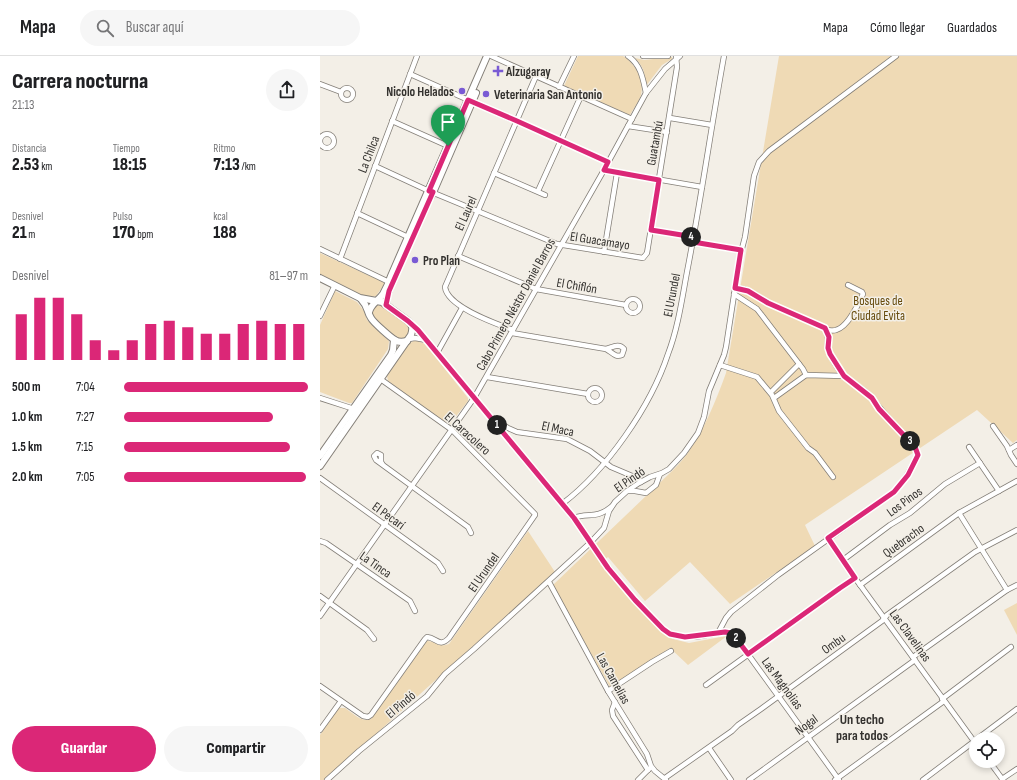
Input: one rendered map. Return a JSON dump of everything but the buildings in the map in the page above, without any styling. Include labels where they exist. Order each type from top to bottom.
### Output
[{"type":"main road","points":[[386,305],[389,291],[470,101],[487,56]]},
{"type":"main road","points":[[369,312],[372,305],[385,291],[408,236],[431,192],[448,146],[491,56]]},
{"type":"main road","points":[[320,278],[360,298],[377,301],[386,305],[412,324],[412,332],[408,340],[321,456],[320,466]]},
{"type":"main road","points":[[360,298],[367,306],[369,316],[372,321],[394,340],[402,342],[408,340]]},
{"type":"main road","points":[[379,378],[393,350],[394,340]]},
{"type":"street","name":"La Chilca","points":[[340,259],[417,56]]},
{"type":"street","points":[[491,56],[632,119]]},
{"type":"street","points":[[559,86],[574,56]]},
{"type":"street","points":[[628,56],[635,61],[640,69],[646,93]]},
{"type":"street","points":[[643,56],[668,56]]},
{"type":"street","name":"El Urundel","points":[[562,504],[605,462],[619,445],[645,404],[664,365],[677,322],[693,239],[724,56]]},
{"type":"street","name":"El Pindó","points":[[328,780],[421,701],[445,674],[549,582],[590,543],[604,528],[612,506],[627,491],[650,477],[669,469],[680,458],[698,433],[704,417],[709,390],[726,347],[754,176],[759,162],[769,151],[896,56]]},
{"type":"street","name":"Cabo Primero Néstor Daniel Barros","points":[[320,616],[474,398],[604,170],[646,93],[658,76],[677,57]]},
{"type":"street","name":"Guatambú","points":[[645,256],[651,230],[670,118],[677,57]]},
{"type":"street","points":[[410,74],[608,162]]},
{"type":"street","name":"El Laurel","points":[[462,308],[445,290],[445,288],[536,76]]},
{"type":"street","points":[[320,84],[341,92]]},
{"type":"street","points":[[538,191],[581,96]]},
{"type":"street","points":[[670,118],[712,125]]},
{"type":"street","points":[[392,120],[448,146]]},
{"type":"street","points":[[628,126],[667,132]]},
{"type":"street","name":"El Guacamayo","points":[[375,166],[431,192],[561,245],[640,258],[645,256]]},
{"type":"street","points":[[604,170],[702,187]]},
{"type":"street","points":[[494,173],[545,195]]},
{"type":"street","points":[[604,252],[617,173]]},
{"type":"street","points":[[357,213],[408,236]]},
{"type":"street","points":[[651,230],[741,250]]},
{"type":"street","points":[[320,249],[389,282]]},
{"type":"street","name":"El Chiflón","points":[[458,256],[536,289],[626,305]]},
{"type":"street","points":[[320,316],[335,285]]},
{"type":"street","points":[[826,330],[838,330],[845,324],[849,320],[863,294],[862,292],[848,285]]},
{"type":"street","points":[[718,633],[731,612],[828,538],[894,492],[908,475],[918,455],[915,447],[879,409],[872,398],[844,376],[830,354],[828,348],[829,337],[826,330],[820,325],[768,303],[744,289],[735,288]]},
{"type":"street","points":[[734,294],[757,310],[806,375]]},
{"type":"street","points":[[437,353],[462,308],[513,331],[606,349]]},
{"type":"street","name":"Las Magnolias","points":[[412,324],[574,518],[608,568],[635,600],[666,632],[676,636],[685,637],[725,632],[732,633],[808,736],[837,779]]},
{"type":"street","points":[[408,340],[418,338],[427,341]]},
{"type":"street","points":[[771,392],[799,364]]},
{"type":"street","points":[[720,365],[729,369],[754,375],[771,392],[779,411],[808,448],[815,453],[833,477]]},
{"type":"street","points":[[774,398],[806,375],[844,376]]},
{"type":"street","points":[[487,377],[588,394]]},
{"type":"street","name":"El Caracolero","points":[[379,378],[452,430],[535,515]]},
{"type":"street","points":[[320,398],[356,411]]},
{"type":"street","name":"El Maca","points":[[488,415],[517,432],[567,439],[590,451],[611,467],[637,478],[641,482]]},
{"type":"street","points":[[993,426],[1017,464]]},
{"type":"street","points":[[1009,450],[1017,445]]},
{"type":"street","points":[[969,447],[1000,491]]},
{"type":"street","name":"Los Pinos","points":[[843,560],[890,525],[910,513],[945,484],[980,463]]},
{"type":"street","points":[[383,465],[468,527],[471,534]]},
{"type":"street","points":[[627,491],[632,490],[646,493],[656,485],[660,474]]},
{"type":"street","name":"El Pecarí","points":[[320,478],[438,563],[443,572]]},
{"type":"street","name":"Quebracho","points":[[860,585],[959,513],[1017,481]]},
{"type":"street","points":[[574,518],[578,516],[597,515],[606,511],[612,506]]},
{"type":"street","points":[[959,513],[1007,590]]},
{"type":"street","name":"El Urundel","points":[[341,701],[364,716],[368,717],[371,715],[427,637],[431,637],[442,643],[447,641],[535,515]]},
{"type":"street","name":"Ombu","points":[[666,779],[981,548],[1017,530]]},
{"type":"street","name":"Las Clavelinas","points":[[828,538],[943,700],[969,732]]},
{"type":"street","name":"La Tinca","points":[[320,541],[326,543],[410,601],[415,611]]},
{"type":"street","points":[[706,685],[855,578]]},
{"type":"street","name":"Las Camelias","points":[[549,582],[608,691],[647,754],[649,768],[666,779]]},
{"type":"street","name":"Nogal","points":[[749,780],[1007,590],[1017,585]]},
{"type":"street","points":[[320,596],[367,630],[374,639]]},
{"type":"street","points":[[837,779],[1011,647]]},
{"type":"street","points":[[608,691],[671,651]]},
{"type":"street","points":[[320,686],[341,701],[320,730]]},
{"type":"street","points":[[615,702],[612,710],[613,716],[649,768],[638,780]]},
{"type":"street","points":[[988,732],[1017,709]]},
{"type":"street","points":[[923,780],[969,746]]},
{"type":"street","points":[[709,748],[731,780]]},
{"type":"street","points":[[994,768],[1003,780],[1017,769]]},
{"type":"green space","points":[[578,56],[623,56],[635,67],[642,84],[642,89],[640,98],[630,115],[564,86]]},
{"type":"green space","name":"Bosques de Ciudad Evita","points":[[779,56],[1017,56],[1017,440],[1013,443],[977,410],[805,525],[815,546],[730,604],[690,562],[645,601],[608,557],[600,564],[659,628],[673,639],[689,643],[727,636],[688,665],[670,648],[610,687],[553,586],[681,462],[699,435],[714,405],[726,373]]},
{"type":"green space","points":[[672,57],[672,59],[662,65],[646,86],[644,70],[635,58],[644,60]]},
{"type":"green space","points":[[320,253],[385,283],[376,296],[366,298],[320,276]]},
{"type":"green space","points":[[335,291],[357,302],[364,311],[367,320],[389,341],[388,349],[352,403],[320,392],[320,325]]},
{"type":"green space","points":[[376,305],[384,306],[408,325],[409,333],[405,339],[398,339],[373,318],[372,311]]},
{"type":"green space","points":[[416,340],[425,344],[468,398],[468,401],[450,424],[388,381],[387,376],[400,355],[408,345]]},
{"type":"green space","points":[[528,531],[555,572],[325,780],[320,780],[320,735],[338,708],[345,708],[360,719],[371,719],[427,641],[440,645],[449,644]]},
{"type":"green space","points":[[1017,603],[1017,635],[1004,610]]},
{"type":"place","name":"Alzugaray","points":[[498,71]]},
{"type":"place","name":"Nicolo Helados","points":[[462,91]]},
{"type":"place","name":"Veterinaria San Antonio","points":[[486,94]]},
{"type":"place","name":"Pro Plan","points":[[415,260]]},
{"type":"district","name":"Un techo para todos","points":[[862,728]]},
{"type":"route","points":[[468,100],[608,162],[604,170],[659,180],[651,230],[694,237],[693,242],[741,250],[735,288],[744,289],[760,297],[765,302],[825,328],[829,337],[828,348],[831,358],[844,376],[872,398],[879,409],[915,447],[918,455],[908,475],[894,492],[828,538],[855,578],[748,654],[732,633],[725,632],[695,637],[676,636],[670,634],[663,629],[635,600],[599,557],[584,532],[562,504],[418,330],[386,305],[389,291],[433,192],[429,191],[448,146],[468,100]]}]
